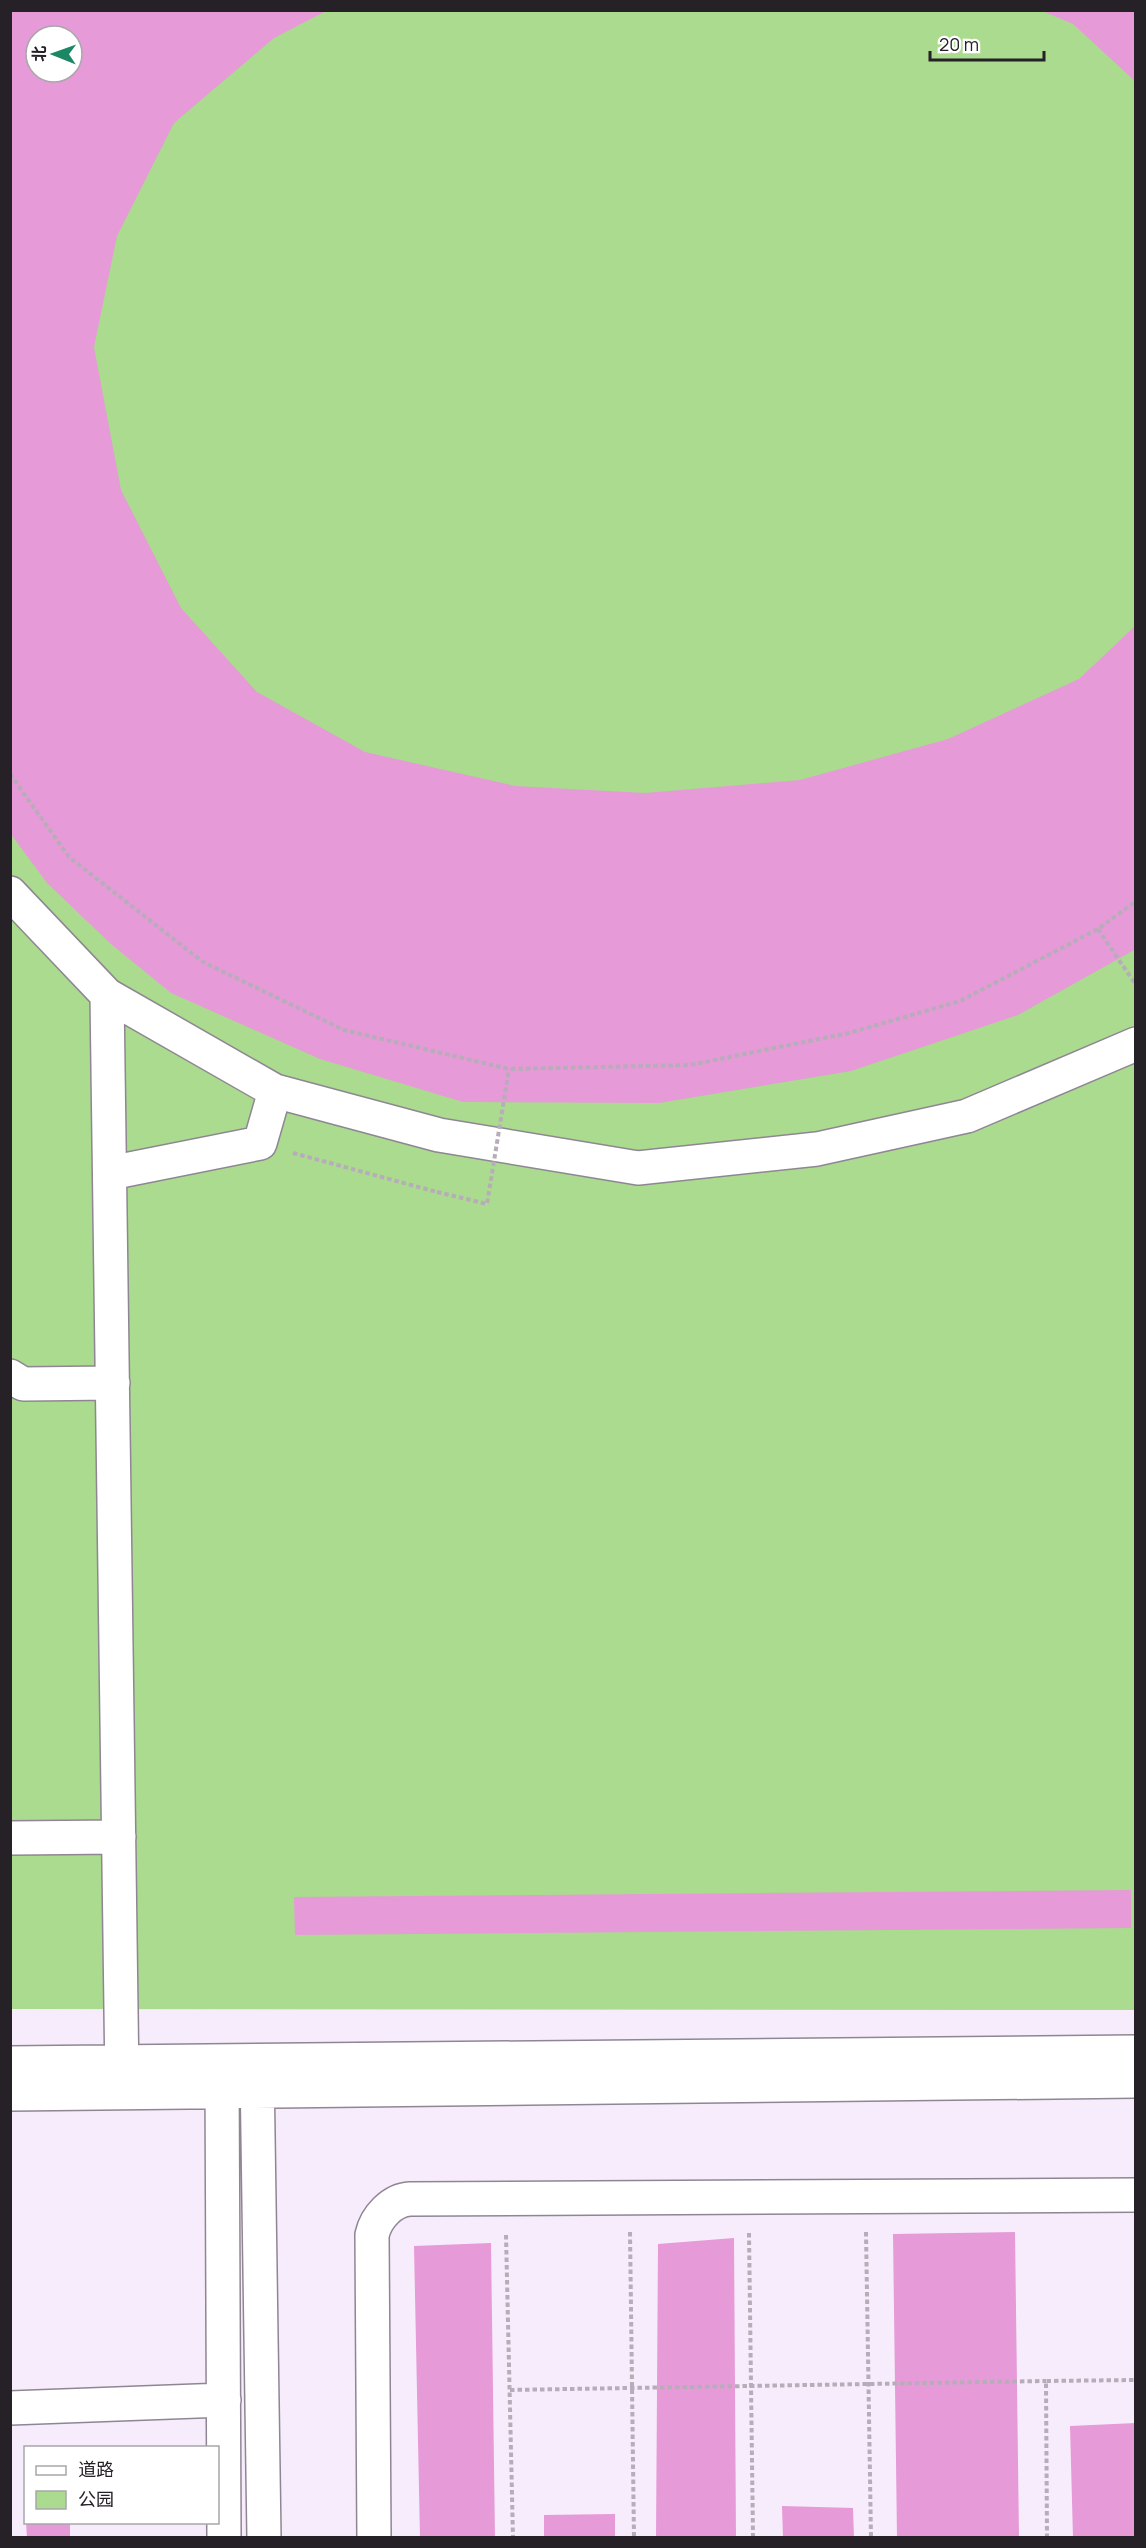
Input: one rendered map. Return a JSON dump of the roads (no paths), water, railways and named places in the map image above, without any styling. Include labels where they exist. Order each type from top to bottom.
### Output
[{"type":"street","points":[[10,893],[107,996],[275,1091],[439,1135],[638,1168],[817,1149],[967,1116],[1136,1044]]},
{"type":"street","points":[[107,996],[122,2077]]},
{"type":"street","points":[[110,1173],[260,1143],[275,1091]]},
{"type":"street","points":[[10,1376],[23,1384],[112,1383]]},
{"type":"street","points":[[10,1838],[118,1837]]},
{"type":"street","points":[[10,2063],[122,2077],[1136,2052]]},
{"type":"street","points":[[257,2075],[1136,2081]]},
{"type":"street","points":[[257,2075],[264,2538]]},
{"type":"street","points":[[222,2076],[225,2538]]},
{"type":"street","points":[[10,2094],[122,2077]]},
{"type":"street","points":[[374,2538],[374,2228],[388,2209],[404,2200],[1136,2195]]},
{"type":"street","points":[[10,2408],[224,2400]]}]
